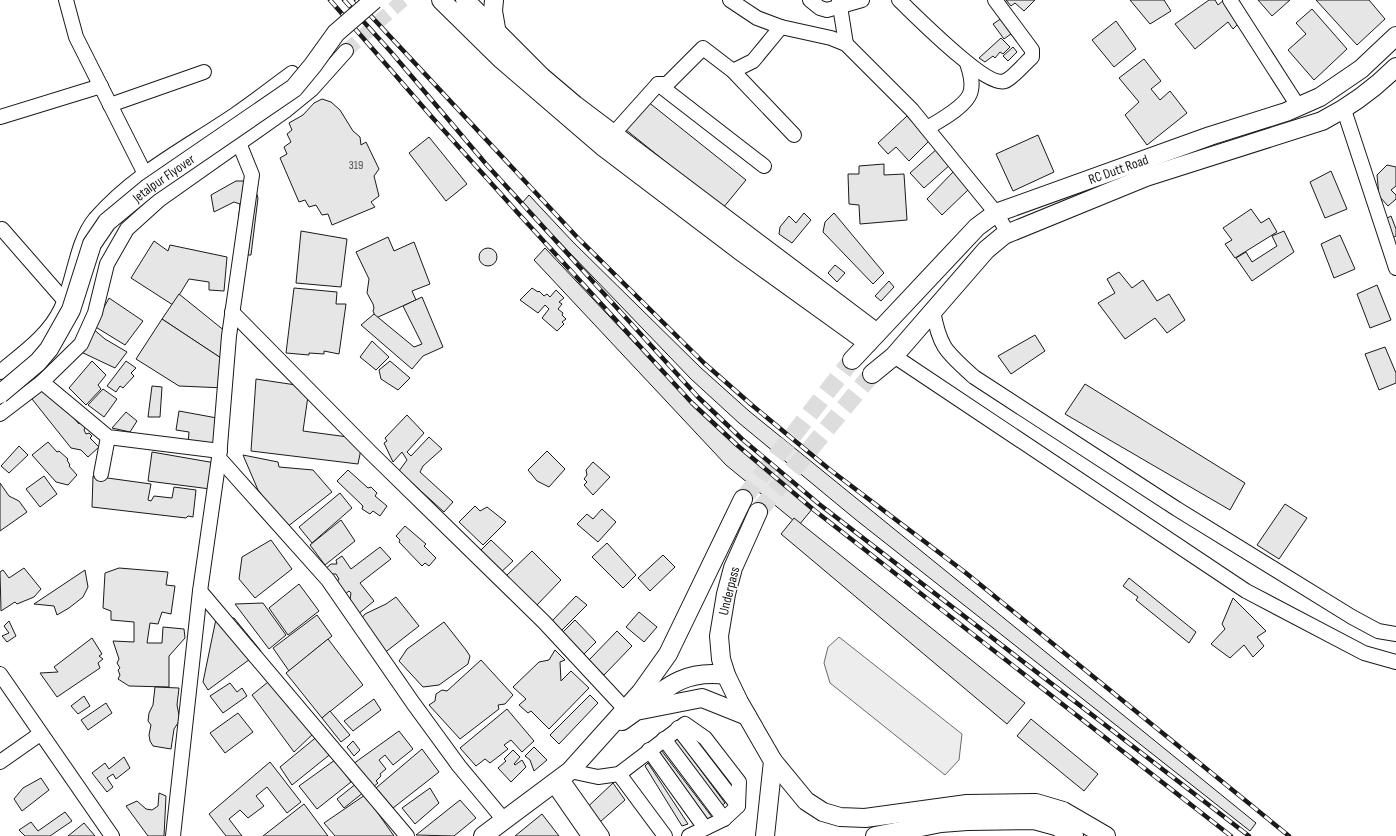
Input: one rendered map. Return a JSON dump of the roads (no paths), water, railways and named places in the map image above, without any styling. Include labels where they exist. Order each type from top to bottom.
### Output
[{"type":"main road","name":"Jetalpur Flyover","points":[[0,394],[38,362],[49,348],[71,310],[92,244],[107,222],[148,188],[294,88],[336,33],[374,0]]},
{"type":"main road","points":[[441,0],[502,60],[872,338],[852,360]]},
{"type":"main road","points":[[465,0],[497,34],[607,140]]},
{"type":"main road","points":[[494,0],[493,11],[497,34]]},
{"type":"main road","name":"RC Dutt Road","points":[[872,338],[977,227],[996,213],[1320,97],[1361,69],[1396,36]]},
{"type":"main road","name":"RC Dutt Road","points":[[894,356],[986,250],[1008,233],[1146,177],[1309,126],[1344,110],[1396,68]]},
{"type":"main road","points":[[872,374],[894,356]]},
{"type":"main road","name":"Underpass","points":[[631,710],[641,692],[668,654],[743,499]]},
{"type":"main road","name":"Underpass","points":[[758,512],[734,568],[726,594],[719,636],[721,659],[726,675],[747,716],[773,761],[806,801],[823,812],[840,817],[865,818],[967,804],[1036,803],[1062,811],[1106,836]]},
{"type":"main road","points":[[483,836],[561,778],[598,740],[631,710],[668,685],[690,676],[711,673],[726,675]]},
{"type":"main road","points":[[631,710],[702,698],[747,716]]},
{"type":"main road","points":[[765,836],[773,761]]},
{"type":"main road","points":[[874,836],[961,821],[1034,820],[1056,826],[1074,836]]},
{"type":"street","points":[[66,0],[76,37],[159,200]]},
{"type":"street","points":[[730,0],[757,18],[781,27],[831,38],[846,44],[912,110],[996,213],[1008,233]]},
{"type":"street","points":[[810,0],[820,8],[827,10],[840,3],[862,0]]},
{"type":"street","points":[[899,0],[967,62],[998,81],[1005,81],[1032,57],[1032,50],[995,0]]},
{"type":"street","points":[[1230,0],[1298,106]]},
{"type":"street","points":[[840,3],[846,44]]},
{"type":"street","points":[[733,71],[753,61],[781,27]]},
{"type":"street","points":[[607,140],[658,84],[667,84],[703,48],[733,71],[794,135]]},
{"type":"street","points":[[0,414],[42,382],[81,344],[95,313],[107,264],[127,229],[159,200],[285,111],[312,89],[346,51]]},
{"type":"street","points":[[927,128],[968,99],[971,91],[971,78],[967,62]]},
{"type":"street","points":[[110,105],[204,72]]},
{"type":"street","points":[[0,372],[35,344],[52,325],[64,300],[86,233],[94,221],[112,201],[145,173],[237,114],[292,73]]},
{"type":"street","points":[[658,84],[764,166]]},
{"type":"street","points":[[0,117],[100,86]]},
{"type":"street","points":[[1344,110],[1396,268]]},
{"type":"street","points":[[173,836],[200,591],[219,454],[232,312],[252,175],[239,143]]},
{"type":"street","points":[[2,229],[64,300]]},
{"type":"street","points":[[933,311],[938,335],[943,346],[949,355],[974,377],[1177,509],[1362,623],[1378,631],[1396,634]]},
{"type":"street","points":[[232,312],[371,453],[544,622],[631,710]]},
{"type":"street","points":[[894,356],[1246,591],[1364,653],[1396,662]]},
{"type":"street","points":[[42,382],[108,437],[219,454],[328,580],[417,710],[459,766],[504,820]]},
{"type":"street","points":[[101,474],[108,437]]},
{"type":"street","points":[[200,591],[407,836]]},
{"type":"street","points":[[0,674],[40,734],[112,836]]},
{"type":"street","points":[[561,778],[598,777],[619,774],[685,724],[705,738],[740,782],[738,806],[724,819],[689,836]]},
{"type":"street","points":[[0,762],[40,734]]},
{"type":"street","points":[[664,739],[724,819]]},
{"type":"street","points":[[649,750],[705,828]]},
{"type":"street","points":[[619,774],[665,836]]},
{"type":"street","points":[[561,778],[589,836]]},
{"type":"street","points":[[561,778],[602,836]]},
{"type":"tunnel","points":[[346,51],[403,0]]},
{"type":"tunnel","points":[[743,499],[852,360]]},
{"type":"tunnel","points":[[758,512],[872,374]]},
{"type":"railway","points":[[330,0],[517,212],[692,403],[737,445],[814,510],[1231,836]]},
{"type":"railway","points":[[344,0],[391,52],[486,164],[698,397],[742,439],[819,504],[1249,836]]},
{"type":"railway","points":[[356,0],[577,237],[704,363],[829,469],[966,573],[1289,836]]}]
